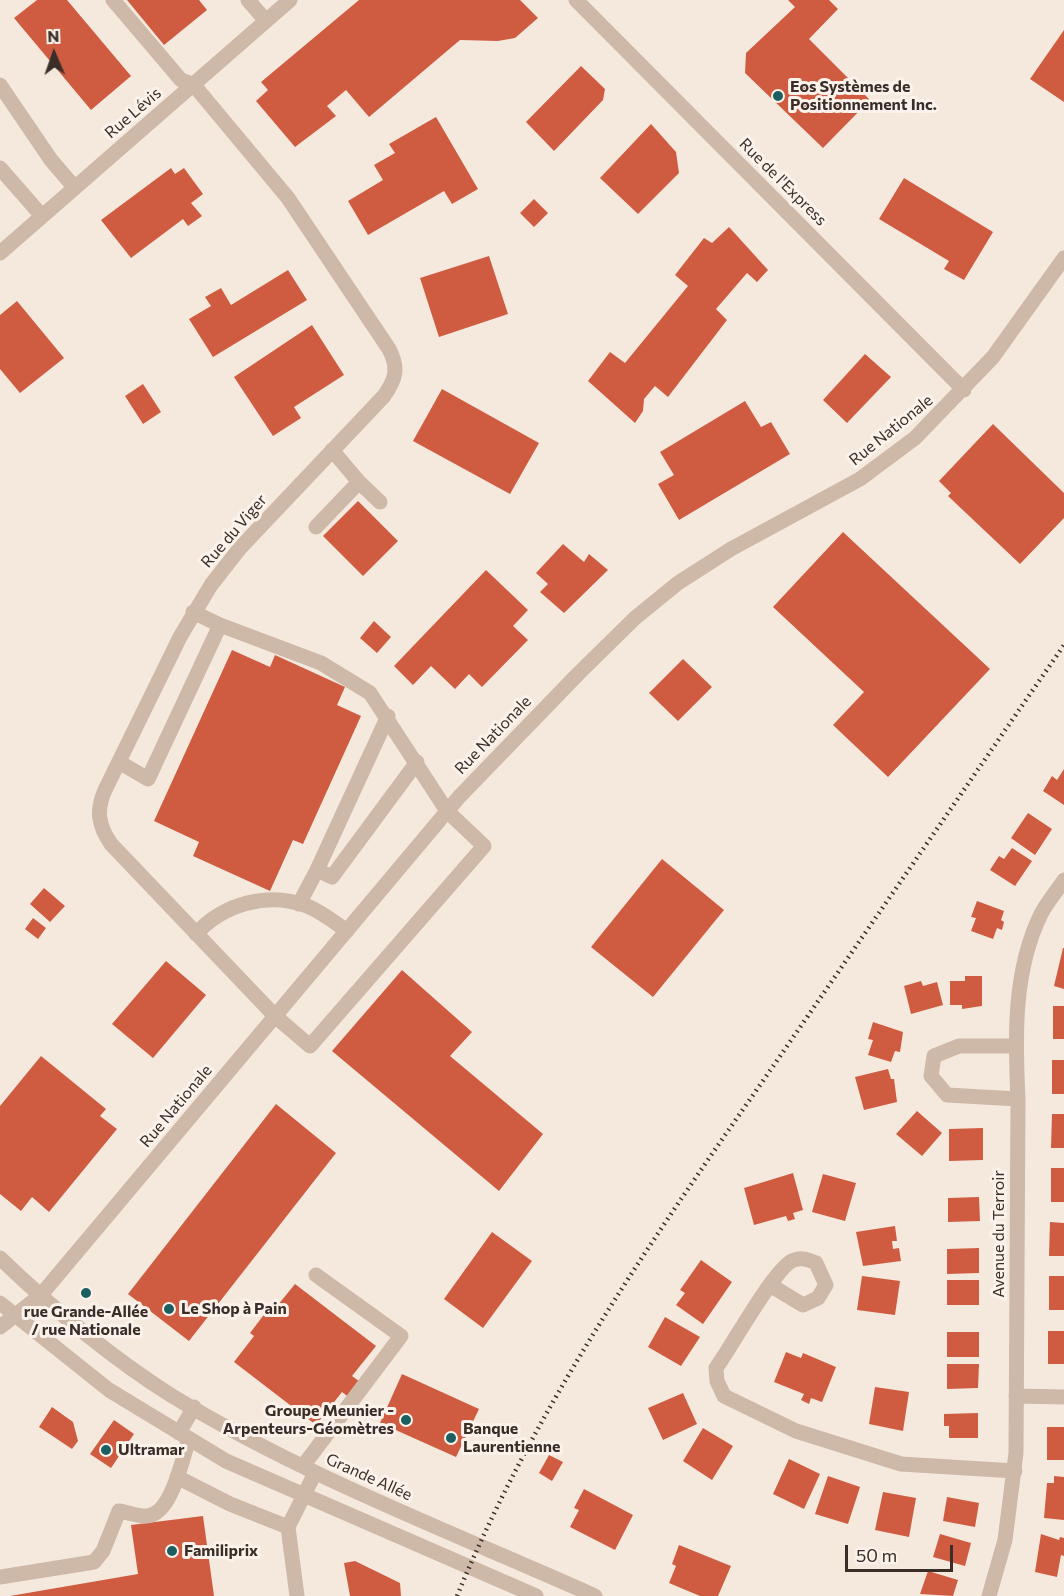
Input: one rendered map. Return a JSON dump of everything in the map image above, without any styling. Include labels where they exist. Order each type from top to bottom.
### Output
[{"type":"street","name":"Rue du Viger","points":[[113,0],[181,80],[193,84],[288,198],[394,358],[396,368],[392,385],[234,554],[193,612],[101,799],[99,817],[101,827],[111,843],[196,934],[275,1016],[310,1046],[484,846],[447,811]]},
{"type":"street","points":[[248,0],[266,21]]},
{"type":"street","name":"Rue Lévis","points":[[0,253],[290,0]]},
{"type":"street","name":"Rue de l'Express","points":[[576,0],[964,390]]},
{"type":"street","points":[[0,85],[51,160],[75,188]]},
{"type":"street","points":[[0,168],[42,216]]},
{"type":"street","name":"Rue Nationale","points":[[0,1327],[40,1296],[447,811],[594,657],[650,604],[732,549],[820,503],[884,464],[964,390],[1009,337],[1064,258]]},
{"type":"street","points":[[332,450],[359,483],[380,502]]},
{"type":"street","points":[[316,527],[359,483]]},
{"type":"street","points":[[193,612],[220,625],[321,663],[370,693],[388,716],[447,811]]},
{"type":"street","points":[[119,762],[148,779],[220,625]]},
{"type":"street","points":[[299,904],[388,716]]},
{"type":"street","points":[[317,870],[332,877],[417,762]]},
{"type":"street","name":"Avenue du Terroir","points":[[989,1596],[1005,1540],[1015,1471],[1018,1100],[1015,1046],[1021,970],[1041,914],[1064,880]]},
{"type":"street","points":[[196,934],[214,916],[236,905],[253,902],[299,904],[323,914],[347,931]]},
{"type":"street","points":[[1015,1046],[959,1046],[934,1056],[931,1076],[946,1095],[1018,1100]]},
{"type":"street","name":"Grande Allée","points":[[0,1258],[92,1340],[169,1394],[309,1470],[595,1596]]},
{"type":"street","points":[[297,1596],[288,1527],[304,1497],[309,1470],[401,1336],[316,1275]]},
{"type":"street","points":[[770,1285],[716,1368],[717,1381],[724,1396],[796,1431],[901,1464],[1015,1471]]},
{"type":"street","points":[[0,1303],[109,1390],[226,1461],[304,1497],[536,1596]]},
{"type":"street","points":[[1016,1396],[1064,1397]]},
{"type":"street","points":[[0,1577],[94,1562],[103,1551],[119,1511],[148,1516],[161,1510],[177,1477],[184,1436],[194,1407]]},
{"type":"street","points":[[177,1477],[230,1504],[288,1527]]},
{"type":"building","points":[[37,0],[67,0],[131,76],[91,110],[14,18]]},
{"type":"building","points":[[127,0],[199,0],[207,10],[164,45]]},
{"type":"building","points":[[359,0],[520,0],[538,18],[515,38],[498,41],[460,40],[369,117],[346,90],[327,106],[336,116],[295,147],[256,101],[268,90],[261,82]]},
{"type":"building","points":[[788,0],[829,0],[838,9],[809,39],[870,100],[823,148],[745,73],[746,53],[795,7]]},
{"type":"building","points":[[1064,30],[1064,102],[1030,79]]},
{"type":"building","points":[[581,66],[605,89],[603,100],[554,151],[526,122]]},
{"type":"building","points":[[436,117],[478,189],[452,204],[444,191],[368,235],[348,201],[383,180],[374,165],[395,153],[389,144]]},
{"type":"building","points":[[651,124],[676,152],[679,173],[638,214],[600,178]]},
{"type":"building","points":[[171,168],[175,174],[184,168],[203,194],[191,203],[202,216],[188,226],[183,219],[131,258],[101,220]]},
{"type":"building","points":[[904,178],[993,232],[964,280],[944,269],[949,261],[879,219]]},
{"type":"building","points":[[534,199],[548,213],[534,227],[520,213]]},
{"type":"building","points":[[729,227],[768,270],[757,282],[747,273],[716,309],[727,320],[668,397],[655,386],[644,399],[643,411],[635,423],[588,381],[610,352],[625,363],[688,286],[675,275],[704,238],[712,243]]},
{"type":"building","points":[[489,256],[508,314],[439,337],[420,278]]},
{"type":"building","points":[[288,270],[307,300],[213,357],[189,319],[211,306],[205,297],[221,288],[231,305]]},
{"type":"building","points":[[17,301],[64,358],[20,393],[0,369],[0,315]]},
{"type":"building","points":[[312,325],[344,375],[294,407],[301,418],[273,436],[234,377]]},
{"type":"building","points":[[865,354],[891,377],[847,423],[823,400]]},
{"type":"building","points":[[143,384],[161,412],[143,424],[125,396]]},
{"type":"building","points":[[442,389],[539,443],[510,494],[413,441]]},
{"type":"building","points":[[745,401],[761,427],[771,422],[790,454],[679,520],[658,484],[674,475],[660,452]]},
{"type":"building","points":[[993,424],[1064,493],[1064,518],[1020,564],[948,496],[951,493],[939,481]]},
{"type":"building","points":[[358,501],[398,541],[363,576],[323,536]]},
{"type":"building","points":[[843,532],[990,669],[888,777],[833,725],[864,692],[773,607]]},
{"type":"building","points":[[563,544],[584,562],[589,554],[608,570],[564,613],[540,592],[548,584],[536,573]]},
{"type":"building","points":[[486,570],[528,610],[513,626],[528,640],[482,687],[469,674],[455,689],[431,666],[413,685],[394,666]]},
{"type":"building","points":[[374,621],[391,637],[377,653],[360,638]]},
{"type":"building","points":[[232,650],[270,667],[275,655],[345,687],[337,705],[361,716],[303,844],[293,840],[270,891],[193,856],[199,842],[154,821]]},
{"type":"building","points":[[683,659],[712,687],[678,721],[649,693]]},
{"type":"building","points":[[1064,769],[1064,805],[1043,791],[1052,776],[1057,780]]},
{"type":"building","points":[[1028,813],[1052,829],[1035,855],[1011,838]]},
{"type":"building","points":[[1012,848],[1032,861],[1015,886],[990,870],[999,856],[1004,859]]},
{"type":"building","points":[[662,859],[724,910],[653,997],[591,947]]},
{"type":"building","points":[[44,888],[65,906],[50,922],[30,904]]},
{"type":"building","points":[[977,901],[1004,911],[1001,920],[1004,922],[1002,930],[997,928],[993,939],[971,931],[976,918],[971,917]]},
{"type":"building","points":[[33,918],[46,928],[38,939],[25,929]]},
{"type":"building","points":[[1064,948],[1064,989],[1054,986]]},
{"type":"building","points":[[166,961],[206,995],[153,1058],[112,1024]]},
{"type":"building","points":[[402,970],[472,1032],[450,1056],[543,1134],[499,1191],[332,1051]]},
{"type":"building","points":[[965,976],[982,976],[982,1006],[962,1009],[962,1005],[950,1005],[950,981],[965,981]]},
{"type":"building","points":[[921,981],[923,986],[937,982],[943,1005],[911,1014],[904,986]]},
{"type":"building","points":[[1053,1006],[1064,1006],[1064,1039],[1053,1039]]},
{"type":"building","points":[[873,1022],[903,1032],[900,1052],[895,1051],[891,1062],[868,1055],[873,1040],[868,1039]]},
{"type":"building","points":[[41,1056],[106,1109],[100,1116],[117,1129],[49,1212],[32,1197],[21,1211],[0,1194],[0,1106]]},
{"type":"building","points":[[1052,1060],[1064,1060],[1064,1094],[1052,1094]]},
{"type":"building","points":[[888,1069],[891,1079],[894,1079],[897,1102],[864,1110],[855,1077]]},
{"type":"building","points":[[276,1104],[336,1153],[189,1341],[128,1294]]},
{"type":"building","points":[[917,1111],[942,1133],[922,1156],[896,1134]]},
{"type":"building","points":[[1052,1114],[1064,1114],[1064,1148],[1051,1148]]},
{"type":"building","points":[[983,1128],[983,1160],[949,1161],[949,1129]]},
{"type":"building","points":[[1051,1168],[1064,1168],[1064,1202],[1051,1202]]},
{"type":"building","points":[[793,1173],[803,1210],[793,1213],[795,1219],[788,1221],[786,1216],[754,1225],[744,1188]]},
{"type":"building","points":[[823,1174],[856,1183],[845,1221],[812,1212]]},
{"type":"building","points":[[979,1197],[980,1221],[948,1222],[948,1198]]},
{"type":"building","points":[[1050,1222],[1064,1223],[1064,1256],[1049,1256]]},
{"type":"building","points":[[895,1226],[897,1241],[892,1241],[893,1249],[899,1248],[901,1261],[863,1266],[856,1232]]},
{"type":"building","points":[[492,1232],[532,1261],[483,1328],[444,1299]]},
{"type":"building","points":[[979,1248],[979,1273],[947,1274],[947,1249]]},
{"type":"building","points":[[701,1260],[732,1282],[703,1324],[676,1305],[685,1293],[680,1290]]},
{"type":"building","points":[[862,1276],[900,1281],[895,1315],[857,1310]]},
{"type":"building","points":[[1049,1276],[1064,1276],[1064,1310],[1049,1310]]},
{"type":"building","points":[[947,1280],[979,1280],[979,1305],[947,1305]]},
{"type":"building","points":[[295,1284],[376,1346],[352,1376],[363,1384],[351,1399],[342,1392],[316,1425],[234,1362],[254,1336],[250,1333],[269,1308],[273,1311]]},
{"type":"building","points":[[665,1317],[700,1337],[681,1366],[648,1347]]},
{"type":"building","points":[[1048,1331],[1064,1331],[1064,1364],[1048,1364]]},
{"type":"building","points":[[947,1332],[979,1332],[979,1357],[947,1357]]},
{"type":"building","points":[[786,1352],[801,1358],[803,1353],[836,1367],[822,1402],[811,1398],[809,1404],[801,1400],[804,1394],[774,1382]]},
{"type":"building","points":[[947,1364],[979,1364],[978,1388],[947,1389]]},
{"type":"building","points":[[402,1374],[479,1409],[456,1457],[380,1423]]},
{"type":"building","points":[[875,1387],[909,1392],[903,1431],[869,1424]]},
{"type":"building","points":[[683,1393],[697,1424],[663,1440],[648,1408]]},
{"type":"building","points":[[52,1407],[73,1422],[78,1441],[72,1449],[39,1427]]},
{"type":"building","points":[[978,1413],[978,1438],[949,1438],[949,1426],[944,1426],[944,1414]]},
{"type":"building","points":[[114,1420],[134,1434],[111,1468],[90,1454]]},
{"type":"building","points":[[1047,1427],[1064,1427],[1064,1460],[1047,1460]]},
{"type":"building","points":[[703,1428],[733,1446],[712,1480],[683,1461]]},
{"type":"building","points":[[549,1455],[563,1462],[552,1481],[539,1473]]},
{"type":"building","points":[[789,1459],[820,1474],[804,1509],[773,1494]]},
{"type":"building","points":[[828,1476],[860,1487],[848,1524],[815,1514]]},
{"type":"building","points":[[1054,1476],[1064,1477],[1064,1520],[1044,1518],[1047,1483],[1054,1483]]},
{"type":"building","points":[[584,1489],[633,1515],[615,1550],[570,1527],[579,1510],[574,1508]]},
{"type":"building","points":[[883,1492],[916,1498],[909,1537],[875,1530]]},
{"type":"building","points":[[947,1497],[979,1503],[975,1527],[943,1521]]},
{"type":"building","points":[[203,1516],[214,1596],[10,1596],[138,1574],[131,1525]]},
{"type":"building","points":[[940,1534],[971,1543],[965,1566],[933,1557]]},
{"type":"building","points":[[1041,1534],[1059,1540],[1060,1537],[1064,1538],[1064,1556],[1061,1555],[1057,1577],[1035,1572]]},
{"type":"building","points":[[679,1545],[731,1566],[718,1596],[700,1596],[669,1583],[676,1566],[672,1564]]},
{"type":"building","points":[[355,1561],[400,1583],[401,1596],[350,1596],[344,1563]]},
{"type":"building","points":[[928,1571],[958,1580],[953,1596],[920,1594]]},
{"type":"railway","points":[[457,1596],[522,1458],[598,1327],[724,1137],[1064,645]]},
{"type":"place","name":"Eos Systèmes de Positionnement Inc.","points":[[778,96]]},
{"type":"place","name":"rue Grande-Allée / rue Nationale","points":[[86,1293]]},
{"type":"place","name":"Le Shop à Pain","points":[[169,1309]]},
{"type":"place","name":"Groupe Meunier - Arpenteurs-Géomètres","points":[[406,1420]]},
{"type":"place","name":"Banque Laurentienne","points":[[451,1438]]},
{"type":"place","name":"Ultramar","points":[[106,1450]]},
{"type":"place","name":"Familiprix","points":[[172,1551]]}]
